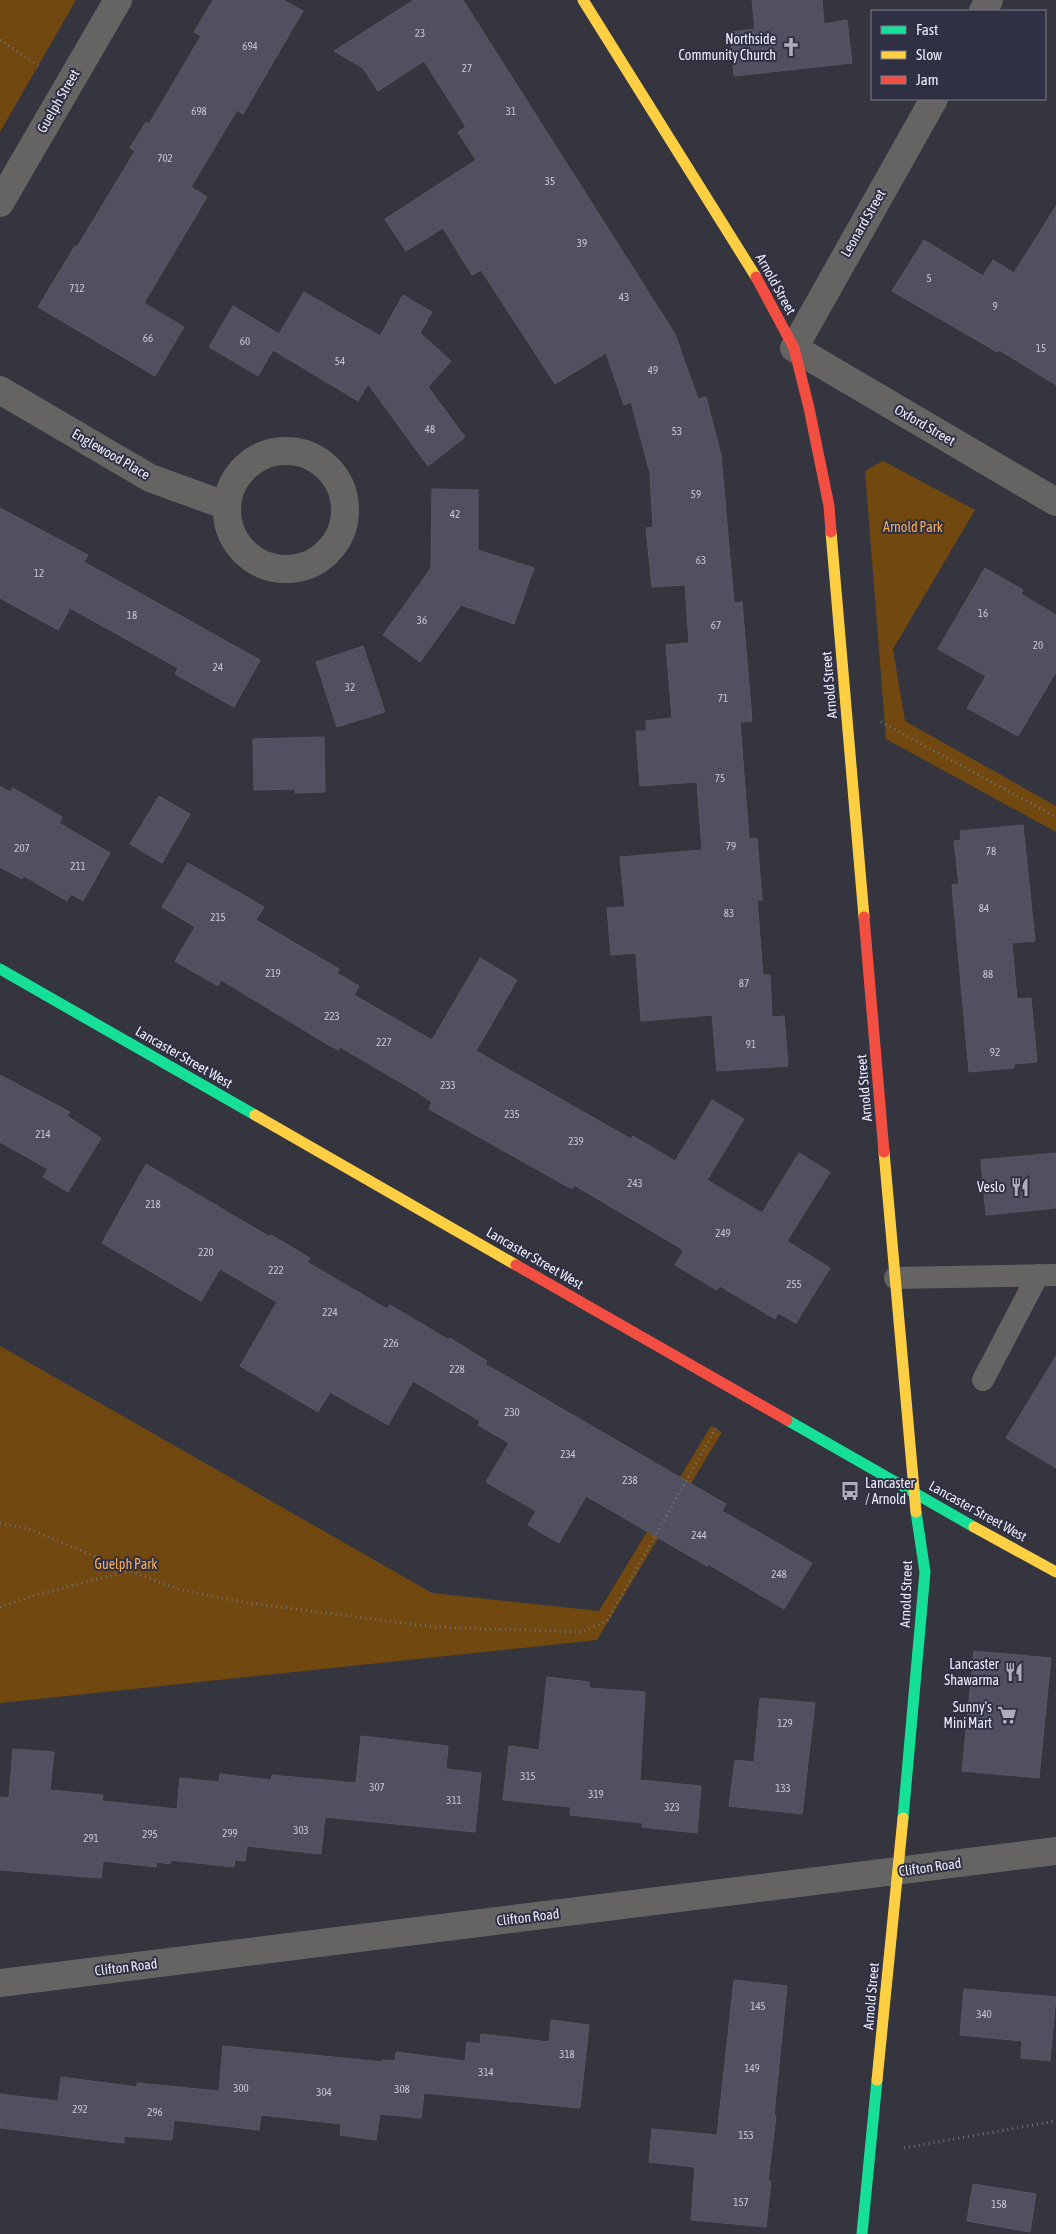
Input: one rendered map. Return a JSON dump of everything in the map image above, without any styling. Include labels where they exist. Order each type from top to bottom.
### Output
[{"type":"street","name":"Guelph Street","points":[[0,203],[118,0]]},
{"type":"street","name":"Arnold Street","points":[[583,0],[748,264],[794,348],[809,408],[829,506],[914,1493],[925,1572],[898,1872],[862,2234]]},
{"type":"street","name":"Leonard Street","points":[[794,348],[933,100]]},
{"type":"street","name":"Oxford Street","points":[[794,348],[1056,502]]},
{"type":"street","name":"Englewood Place","points":[[0,390],[150,478],[227,506]]},
{"type":"street","points":[[294,451],[314,457],[331,471],[342,489],[345,510],[342,530],[335,543],[321,558],[302,567],[285,569],[265,565],[247,554],[238,544],[230,526],[227,506],[231,488],[242,470],[258,458],[274,452],[294,451]]},
{"type":"street","name":"Lancaster Street West","points":[[0,969],[914,1493],[1056,1572]]},
{"type":"street","name":"Clifton Road","points":[[0,1983],[1056,1851]]},
{"type":"lane","points":[[895,1278],[1047,1275]]},
{"type":"lane","points":[[983,1380],[1047,1275]]},
{"type":"path","points":[[0,40],[44,69]]},
{"type":"path","points":[[878,720],[1056,816]]},
{"type":"path","points":[[0,1523],[28,1529],[178,1589],[242,1602],[435,1628],[582,1632],[607,1621],[716,1428]]},
{"type":"path","points":[[0,1607],[36,1595],[130,1571]]},
{"type":"path","points":[[871,2154],[1056,2121]]},
{"type":"green space","points":[[0,0],[76,0],[0,132]]},
{"type":"green space","name":"Arnold Park","points":[[883,461],[975,510],[893,649],[905,721],[1056,806],[1056,832],[886,739],[865,471]]},
{"type":"green space","name":"Guelph Park","points":[[0,1346],[432,1593],[599,1611],[711,1426],[722,1432],[597,1640],[0,1703]]},
{"type":"building","points":[[213,0],[283,0],[303,11],[243,114],[237,110],[191,187],[207,197],[144,303],[184,327],[155,376],[38,307],[135,151],[130,148],[146,122],[149,124],[201,36],[194,32]]},
{"type":"building","points":[[414,0],[463,0],[675,334],[698,399],[706,397],[721,455],[734,603],[742,602],[752,721],[740,722],[749,839],[757,838],[762,900],[757,900],[763,975],[770,975],[772,1017],[784,1016],[788,1066],[717,1071],[712,1015],[641,1021],[636,953],[611,955],[607,908],[625,907],[620,857],[702,850],[697,782],[640,786],[636,731],[646,731],[646,721],[672,718],[666,645],[689,643],[685,585],[652,587],[646,528],[653,527],[650,473],[631,402],[624,405],[606,353],[555,384],[481,270],[472,275],[443,228],[406,251],[385,219],[476,160],[458,132],[466,127],[424,61],[378,91],[363,68],[334,51]]},
{"type":"building","name":"Northside Community Church","points":[[752,0],[822,0],[824,24],[847,20],[852,63],[734,76],[730,32],[755,29]]},
{"type":"building","points":[[1056,206],[1056,385],[999,350],[997,352],[892,291],[924,240],[983,276],[993,260],[1014,273]]},
{"type":"building","points":[[304,292],[380,336],[403,295],[432,312],[420,333],[451,361],[428,387],[465,437],[428,466],[368,384],[358,401],[273,350],[258,376],[209,347],[233,306],[279,334]]},
{"type":"building","points":[[432,489],[478,490],[478,550],[534,568],[514,624],[461,605],[420,662],[383,635],[431,568]]},
{"type":"building","points":[[0,508],[88,555],[84,562],[260,660],[234,707],[175,674],[178,668],[70,608],[58,630],[0,598]]},
{"type":"building","points":[[985,568],[1023,590],[1021,594],[1056,615],[1056,672],[1018,736],[967,708],[986,676],[938,649]]},
{"type":"building","points":[[363,646],[385,712],[337,727],[316,662]]},
{"type":"building","points":[[324,737],[325,792],[295,793],[295,789],[254,790],[253,739]]},
{"type":"building","points":[[0,786],[10,792],[13,788],[62,817],[59,823],[110,853],[83,901],[71,894],[67,901],[24,876],[22,879],[0,867]]},
{"type":"building","points":[[159,796],[190,814],[162,863],[130,844]]},
{"type":"building","points":[[1023,825],[1035,941],[1012,943],[1017,999],[1031,998],[1037,1062],[1014,1064],[1014,1068],[969,1072],[952,885],[959,884],[954,841],[961,840],[960,831]]},
{"type":"building","points":[[188,863],[264,907],[256,920],[339,969],[337,973],[359,986],[354,995],[432,1040],[480,958],[517,980],[476,1051],[631,1139],[633,1136],[675,1161],[712,1100],[744,1119],[707,1180],[762,1213],[799,1153],[830,1172],[787,1241],[830,1268],[796,1323],[778,1313],[775,1319],[720,1286],[717,1290],[675,1265],[683,1252],[682,1249],[574,1185],[572,1189],[429,1109],[432,1102],[340,1047],[338,1050],[327,1044],[221,980],[218,986],[175,961],[195,927],[162,907]]},
{"type":"building","points":[[0,1075],[70,1112],[67,1116],[101,1138],[68,1192],[43,1177],[48,1169],[0,1142]]},
{"type":"building","name":"Veslo","points":[[1056,1153],[1056,1208],[986,1215],[981,1160]]},
{"type":"building","points":[[146,1164],[270,1237],[271,1235],[310,1258],[307,1262],[387,1309],[390,1305],[449,1340],[450,1338],[487,1361],[485,1364],[726,1504],[722,1511],[812,1563],[784,1609],[586,1496],[559,1543],[528,1525],[536,1511],[486,1482],[509,1443],[478,1425],[480,1421],[413,1381],[388,1425],[330,1392],[318,1412],[240,1366],[277,1302],[220,1269],[201,1301],[102,1243]]},
{"type":"building","points":[[1056,1356],[1056,1468],[1006,1438]]},
{"type":"building","name":"Sunny's Mini Mart","points":[[974,1651],[1051,1658],[1039,1778],[962,1771]]},
{"type":"building","points":[[547,1677],[589,1682],[589,1688],[645,1692],[640,1780],[701,1786],[697,1833],[642,1827],[643,1823],[570,1815],[571,1807],[503,1800],[509,1746],[539,1750]]},
{"type":"building","points":[[760,1698],[815,1703],[802,1814],[729,1806],[735,1760],[754,1762]]},
{"type":"building","points":[[361,1736],[448,1746],[446,1769],[481,1773],[475,1832],[325,1817],[321,1854],[247,1846],[245,1861],[235,1860],[234,1867],[170,1860],[170,1864],[157,1862],[156,1867],[103,1861],[101,1878],[0,1870],[0,1797],[9,1798],[13,1749],[54,1752],[50,1790],[103,1795],[102,1801],[177,1809],[180,1778],[219,1782],[220,1774],[271,1780],[272,1775],[356,1783]]},
{"type":"building","points":[[734,1980],[787,1986],[774,2115],[776,2116],[768,2181],[771,2181],[766,2227],[691,2220],[695,2167],[649,2162],[652,2129],[717,2135]]},
{"type":"building","points":[[964,1989],[1056,1997],[1050,2061],[1021,2058],[1022,2041],[960,2035]]},
{"type":"building","points":[[551,2020],[589,2025],[580,2108],[424,2093],[421,2118],[380,2114],[376,2140],[340,2135],[341,2124],[261,2115],[259,2130],[174,2120],[172,2140],[124,2136],[124,2143],[0,2128],[0,2094],[58,2101],[61,2077],[137,2087],[137,2083],[219,2091],[223,2046],[383,2062],[383,2060],[395,2061],[396,2052],[465,2061],[467,2042],[480,2044],[481,2034],[549,2042]]},
{"type":"building","points":[[973,2184],[1036,2194],[1030,2232],[967,2221]]},
{"type":"traffic: fast","points":[[0,969],[255,1115]]},
{"type":"traffic: fast","points":[[787,1420],[974,1527]]},
{"type":"traffic: fast","points":[[903,1818],[925,1572],[916,1512]]},
{"type":"traffic: fast","points":[[862,2234],[877,2080]]},
{"type":"traffic: slow","points":[[583,0],[756,277]]},
{"type":"traffic: slow","points":[[831,532],[864,917]]},
{"type":"traffic: slow","points":[[255,1115],[516,1265]]},
{"type":"traffic: slow","points":[[884,1152],[916,1512]]},
{"type":"traffic: slow","points":[[974,1527],[1056,1572]]},
{"type":"traffic: slow","points":[[877,2080],[903,1818]]},
{"type":"traffic: jam","points":[[756,277],[794,348],[809,408],[829,506],[831,532]]},
{"type":"traffic: jam","points":[[864,917],[884,1152]]},
{"type":"traffic: jam","points":[[516,1265],[787,1420]]},
{"type":"place","name":"Northside Community Church","points":[[791,47]]},
{"type":"place","name":"Veslo","points":[[1020,1187]]},
{"type":"place","name":"Lancaster / Arnold","points":[[850,1491]]},
{"type":"place","name":"Lancaster Shawarma","points":[[1014,1672]]},
{"type":"place","name":"Sunny's Mini Mart","points":[[1007,1715]]}]
